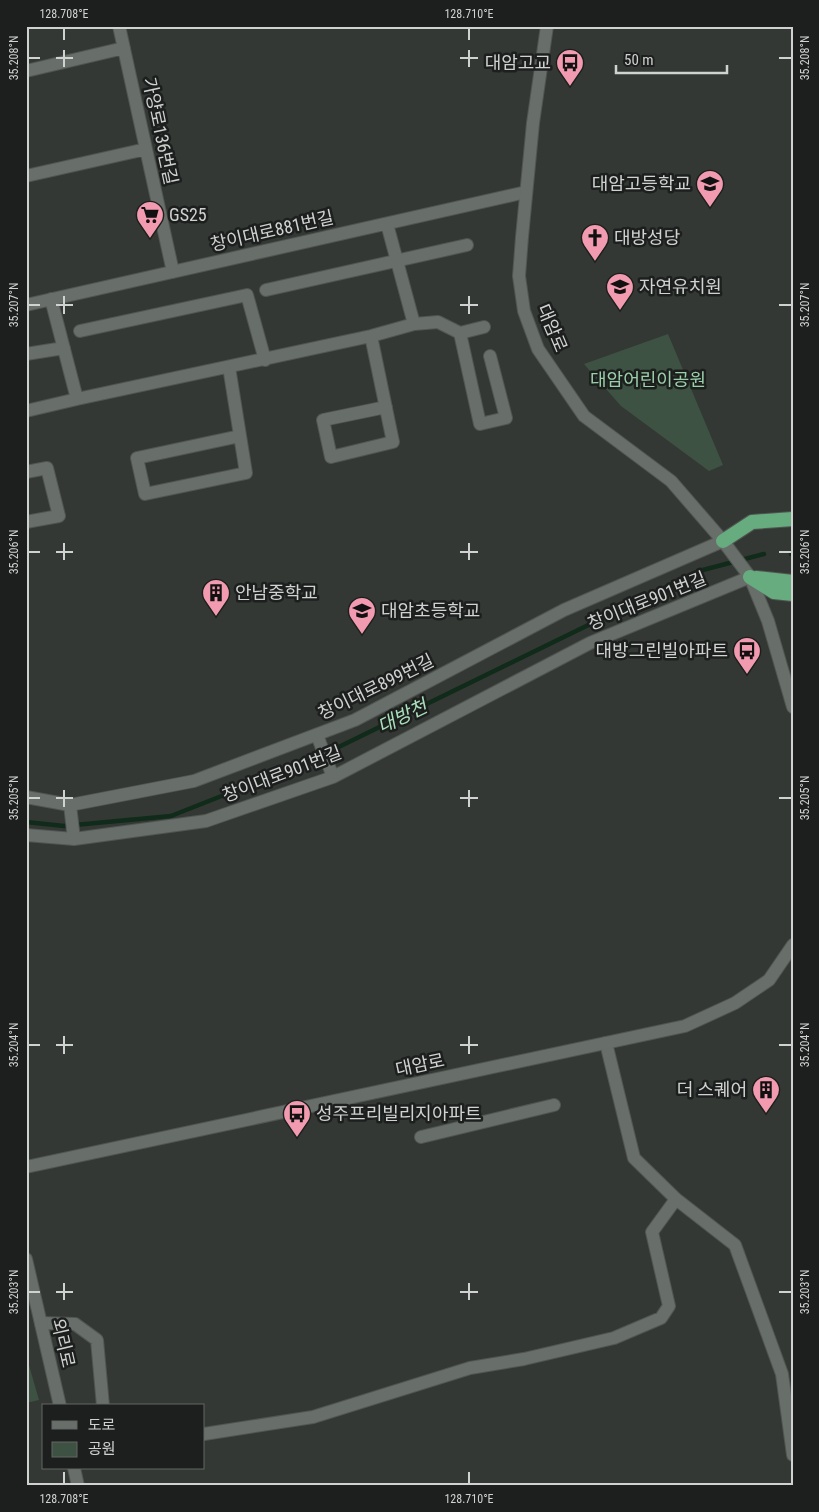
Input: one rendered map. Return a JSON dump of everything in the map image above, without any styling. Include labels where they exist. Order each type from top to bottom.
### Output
[{"type":"highway","points":[[723,541],[752,522],[791,520]]},
{"type":"highway","points":[[750,577],[793,582]]},
{"type":"highway","points":[[750,577],[774,592],[793,594]]},
{"type":"street","name":"가양로136번길","points":[[119,26],[173,272]]},
{"type":"street","name":"대암로","points":[[546,26],[533,124],[520,276],[524,311],[538,349],[584,416],[671,481],[723,541],[750,577]]},
{"type":"street","points":[[26,71],[124,48]]},
{"type":"street","points":[[26,176],[146,149]]},
{"type":"street","name":"창이대로881번길","points":[[26,305],[526,192]]},
{"type":"street","points":[[387,224],[414,324]]},
{"type":"street","points":[[266,290],[467,245]]},
{"type":"street","points":[[80,331],[247,295],[265,360]]},
{"type":"street","points":[[51,299],[77,399]]},
{"type":"street","points":[[26,411],[265,360],[371,336],[414,324],[438,322],[460,333],[484,327]]},
{"type":"street","points":[[460,333],[480,424],[506,418],[490,356]]},
{"type":"street","points":[[371,336],[386,407],[393,442],[331,457],[324,420],[386,407]]},
{"type":"street","points":[[26,354],[64,348]]},
{"type":"street","points":[[229,367],[246,473],[145,494],[137,458],[240,436]]},
{"type":"street","points":[[26,472],[47,468],[59,516],[26,522]]},
{"type":"street","name":"창이대로899번길","points":[[26,797],[70,805],[194,780],[317,735],[355,720],[564,610],[723,541]]},
{"type":"street","points":[[750,577],[768,622],[793,707]]},
{"type":"street","name":"창이대로901번길","points":[[26,836],[74,839],[206,821],[333,777],[590,643],[750,577]]},
{"type":"street","points":[[317,735],[333,777]]},
{"type":"street","points":[[70,805],[74,839]]},
{"type":"street","name":"대암로","points":[[26,1167],[685,1026],[736,1003],[769,980],[793,945]]},
{"type":"street","points":[[606,1043],[634,1158],[676,1199],[735,1246],[782,1374],[793,1455]]},
{"type":"street","points":[[421,1137],[554,1105]]},
{"type":"street","points":[[205,1434],[313,1417],[470,1368],[524,1359],[614,1338],[661,1318],[670,1306],[652,1232],[676,1199]]},
{"type":"street","name":"외리로","points":[[26,1259],[60,1404]]},
{"type":"street","points":[[41,1323],[75,1324],[97,1340],[103,1404]]},
{"type":"street","points":[[74,1470],[78,1486]]},
{"type":"green space","name":"대암어린이공원","points":[[668,334],[723,465],[709,471],[621,406],[584,364]]},
{"type":"green space","points":[[26,1355],[39,1400],[26,1403]]},
{"type":"waterway","name":"대방천","points":[[26,822],[64,826],[171,816],[310,761],[699,571],[764,554]]},
{"type":"place","name":"대암고교","points":[[570,87]]},
{"type":"place","name":"대암고등학교","points":[[710,208]]},
{"type":"place","name":"GS25","points":[[150,239]]},
{"type":"place","name":"대방성당","points":[[595,262]]},
{"type":"place","name":"자연유치원","points":[[620,311]]},
{"type":"place","name":"안남중학교","points":[[216,617]]},
{"type":"place","name":"대암초등학교","points":[[362,635]]},
{"type":"place","name":"대방그린빌아파트","points":[[747,675]]},
{"type":"place","name":"더 스퀘어","points":[[766,1114]]},
{"type":"place","name":"성주프리빌리지아파트","points":[[297,1138]]}]
